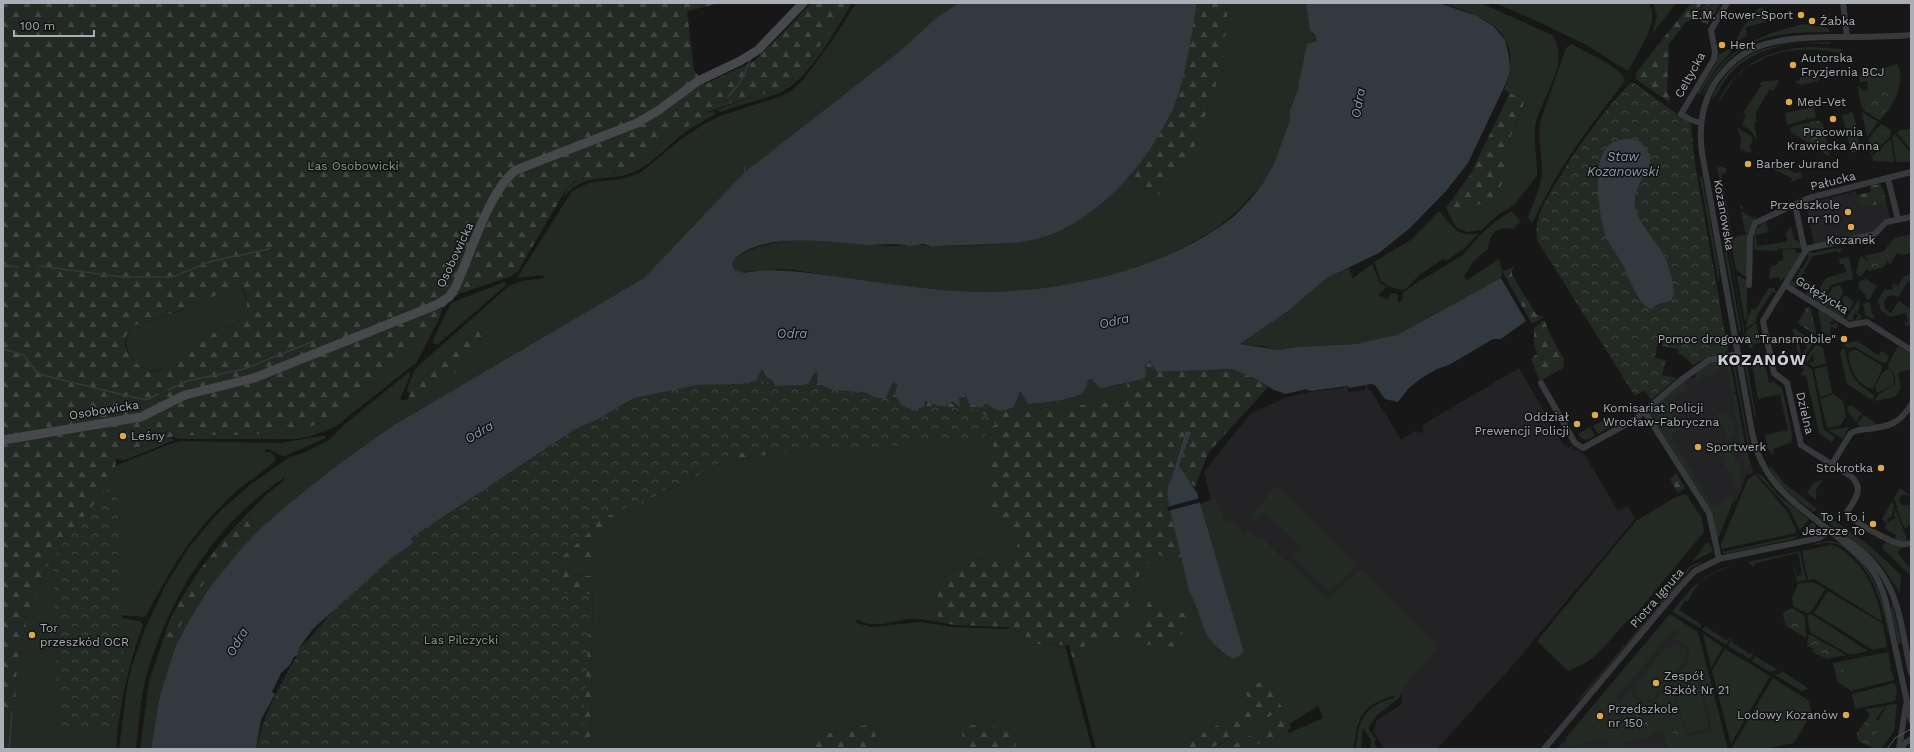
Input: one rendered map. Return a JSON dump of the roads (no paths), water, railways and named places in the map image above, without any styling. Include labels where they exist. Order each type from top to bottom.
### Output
[{"type":"street","name":"Osobowicka","points":[[3,440],[141,417],[185,395],[254,378],[436,305],[449,297],[455,288],[497,190],[511,174],[516,170],[625,128],[649,116],[698,81],[744,59],[758,50],[803,3]]},
{"type":"street","name":"Celtycka","points":[[1701,123],[1691,120],[1681,114],[1714,59],[1715,52],[1711,30],[1727,3]]},
{"type":"street","points":[[1843,3],[1847,37]]},
{"type":"street","name":"Kozanowska","points":[[1911,36],[1788,38],[1771,41],[1751,49],[1735,60],[1717,80],[1709,95],[1701,123],[1701,143],[1738,354],[1754,443],[1762,464],[1771,480],[1782,493],[1831,530],[1853,544],[1872,560],[1884,576],[1895,599],[1911,673]]},
{"type":"street","name":"Pałucka","points":[[1749,285],[1750,237],[1755,223],[1809,198],[1888,180],[1911,172]]},
{"type":"street","points":[[1888,180],[1898,219]]},
{"type":"street","points":[[1795,205],[1805,248],[1875,234],[1886,222],[1911,217]]},
{"type":"street","name":"Dzielna","points":[[1805,248],[1804,254],[1763,321],[1774,374],[1787,383],[1801,445],[1852,477],[1858,484],[1858,493],[1847,512],[1849,516],[1858,523],[1894,542],[1904,545],[1911,543]]},
{"type":"street","name":"Gołężycka","points":[[1785,285],[1849,325],[1866,322],[1911,350]]},
{"type":"street","points":[[1541,383],[1575,443],[1583,448],[1631,421],[1709,360],[1738,354]]},
{"type":"street","points":[[1832,464],[1851,433],[1857,430],[1885,427],[1895,423],[1903,416],[1911,405]]},
{"type":"street","points":[[1644,411],[1709,514],[1719,559]]},
{"type":"street","name":"Kozanowska","points":[[1831,530],[1863,559],[1873,571],[1882,589],[1911,720]]},
{"type":"street","name":"Piotra Ignuta","points":[[1544,749],[1690,576],[1705,565],[1719,559],[1819,538],[1831,530]]},
{"type":"street","points":[[1886,606],[1890,601],[1895,599]]},
{"type":"street","points":[[1903,682],[1911,681]]},
{"type":"street","name":"Kozanowska","points":[[1900,749],[1906,700]]},
{"type":"street","points":[[1900,749],[1911,739]]},
{"type":"water","name":"Odra","points":[[959,3],[1197,3],[1185,69],[1173,109],[1153,144],[1141,162],[1126,180],[1092,211],[1073,224],[1053,234],[1032,240],[995,244],[932,247],[924,244],[909,246],[894,244],[869,245],[820,241],[784,241],[767,243],[752,248],[739,255],[733,262],[735,270],[743,272],[765,270],[791,271],[924,288],[993,292],[1029,290],[1065,285],[1102,277],[1137,267],[1172,253],[1204,237],[1233,217],[1249,201],[1263,183],[1273,166],[1290,121],[1290,111],[1299,87],[1307,44],[1316,41],[1316,36],[1310,30],[1306,3],[1439,3],[1477,16],[1493,26],[1505,40],[1509,57],[1510,70],[1506,83],[1468,163],[1446,191],[1410,228],[1379,253],[1327,278],[1288,311],[1240,344],[1278,350],[1298,347],[1356,344],[1397,335],[1501,278],[1526,321],[1501,339],[1493,339],[1449,365],[1437,369],[1420,379],[1408,389],[1398,402],[1385,399],[1375,385],[1371,384],[1349,388],[1348,386],[1310,391],[1306,389],[1286,394],[1274,390],[1254,378],[1232,369],[1157,372],[1150,361],[1145,364],[1146,377],[1139,380],[1103,388],[1098,387],[1092,379],[1089,379],[1085,390],[1081,394],[1067,399],[1041,403],[1028,404],[1020,391],[1014,407],[1001,411],[985,404],[982,408],[969,404],[965,393],[959,399],[960,407],[952,402],[946,406],[939,406],[925,401],[924,406],[914,411],[901,405],[895,395],[897,385],[893,382],[886,398],[877,398],[862,392],[837,390],[825,387],[817,380],[818,373],[815,372],[809,383],[804,385],[775,386],[772,380],[766,377],[762,369],[756,381],[739,384],[697,385],[634,398],[598,419],[575,429],[411,538],[413,543],[393,557],[313,629],[299,648],[298,655],[294,657],[290,665],[281,673],[272,692],[275,694],[261,720],[256,749],[151,749],[160,695],[176,645],[191,617],[210,587],[239,551],[261,528],[287,505],[340,463],[394,425],[644,278],[745,172],[900,51],[937,17]]},
{"type":"water","name":"Staw Kozanowski","points":[[1630,139],[1641,142],[1651,156],[1648,168],[1635,198],[1635,205],[1639,218],[1665,257],[1674,290],[1674,296],[1670,301],[1660,303],[1650,309],[1645,306],[1637,296],[1623,265],[1607,239],[1599,206],[1598,178],[1599,165],[1602,155],[1607,147],[1615,141]]},
{"type":"water","points":[[1186,431],[1191,432],[1179,466],[1197,493],[1244,652],[1234,659],[1214,645],[1204,630],[1195,602],[1189,591],[1169,505],[1167,493]]},
{"type":"waterway","points":[[728,97],[739,84],[751,59]]},
{"type":"waterway","points":[[744,167],[745,172]]},
{"type":"waterway","points":[[40,266],[122,277],[172,277],[212,261],[269,249]]},
{"type":"waterway","points":[[3,265],[18,267]]},
{"type":"waterway","points":[[168,390],[187,381],[244,369],[314,341]]},
{"type":"waterway","points":[[3,349],[24,355],[37,373],[42,375],[140,399],[148,399],[158,394]]},
{"type":"waterway","points":[[9,749],[12,712]]},
{"type":"tram line","points":[[1887,749],[1895,738],[1911,729]]},
{"type":"place","name":"E.M. Rower-Sport","points":[[1801,15]]},
{"type":"place","name":"Żabka","points":[[1812,21]]},
{"type":"place","name":"Hert","points":[[1722,45]]},
{"type":"place","name":"Autorska Fryzjernia BCJ","points":[[1793,65]]},
{"type":"place","name":"Med-Vet","points":[[1789,102]]},
{"type":"place","name":"Pracownia Krawiecka Anna","points":[[1833,119]]},
{"type":"place","name":"Barber Jurand","points":[[1748,164]]},
{"type":"place","name":"Przedszkole nr 110","points":[[1848,212]]},
{"type":"place","name":"Kozanek","points":[[1851,227]]},
{"type":"place","name":"Pomoc drogowa \"Transmobile\"","points":[[1844,339]]},
{"type":"place","name":"Komisariat Policji Wrocław-Fabryczna","points":[[1595,415]]},
{"type":"place","name":"Oddział Prewencji Policji","points":[[1577,424]]},
{"type":"place","name":"Leśny","points":[[123,436]]},
{"type":"place","name":"Sportwerk","points":[[1698,447]]},
{"type":"place","name":"Stokrotka","points":[[1881,468]]},
{"type":"place","name":"To i To i Jeszcze To","points":[[1873,524]]},
{"type":"place","name":"Tor przeszkód OCR","points":[[32,635]]},
{"type":"place","name":"Zespół Szkół Nr 21","points":[[1656,683]]},
{"type":"place","name":"Lodowy Kozanów","points":[[1846,715]]},
{"type":"place","name":"Przedszkole nr 150","points":[[1600,716]]},
{"type":"district","name":"KOZANÓW","points":[[1762,359]]},
{"type":"park label","name":"Las Osobowicki","points":[[353,166]]},
{"type":"park label","name":"Las Pilczycki","points":[[461,640]]}]
